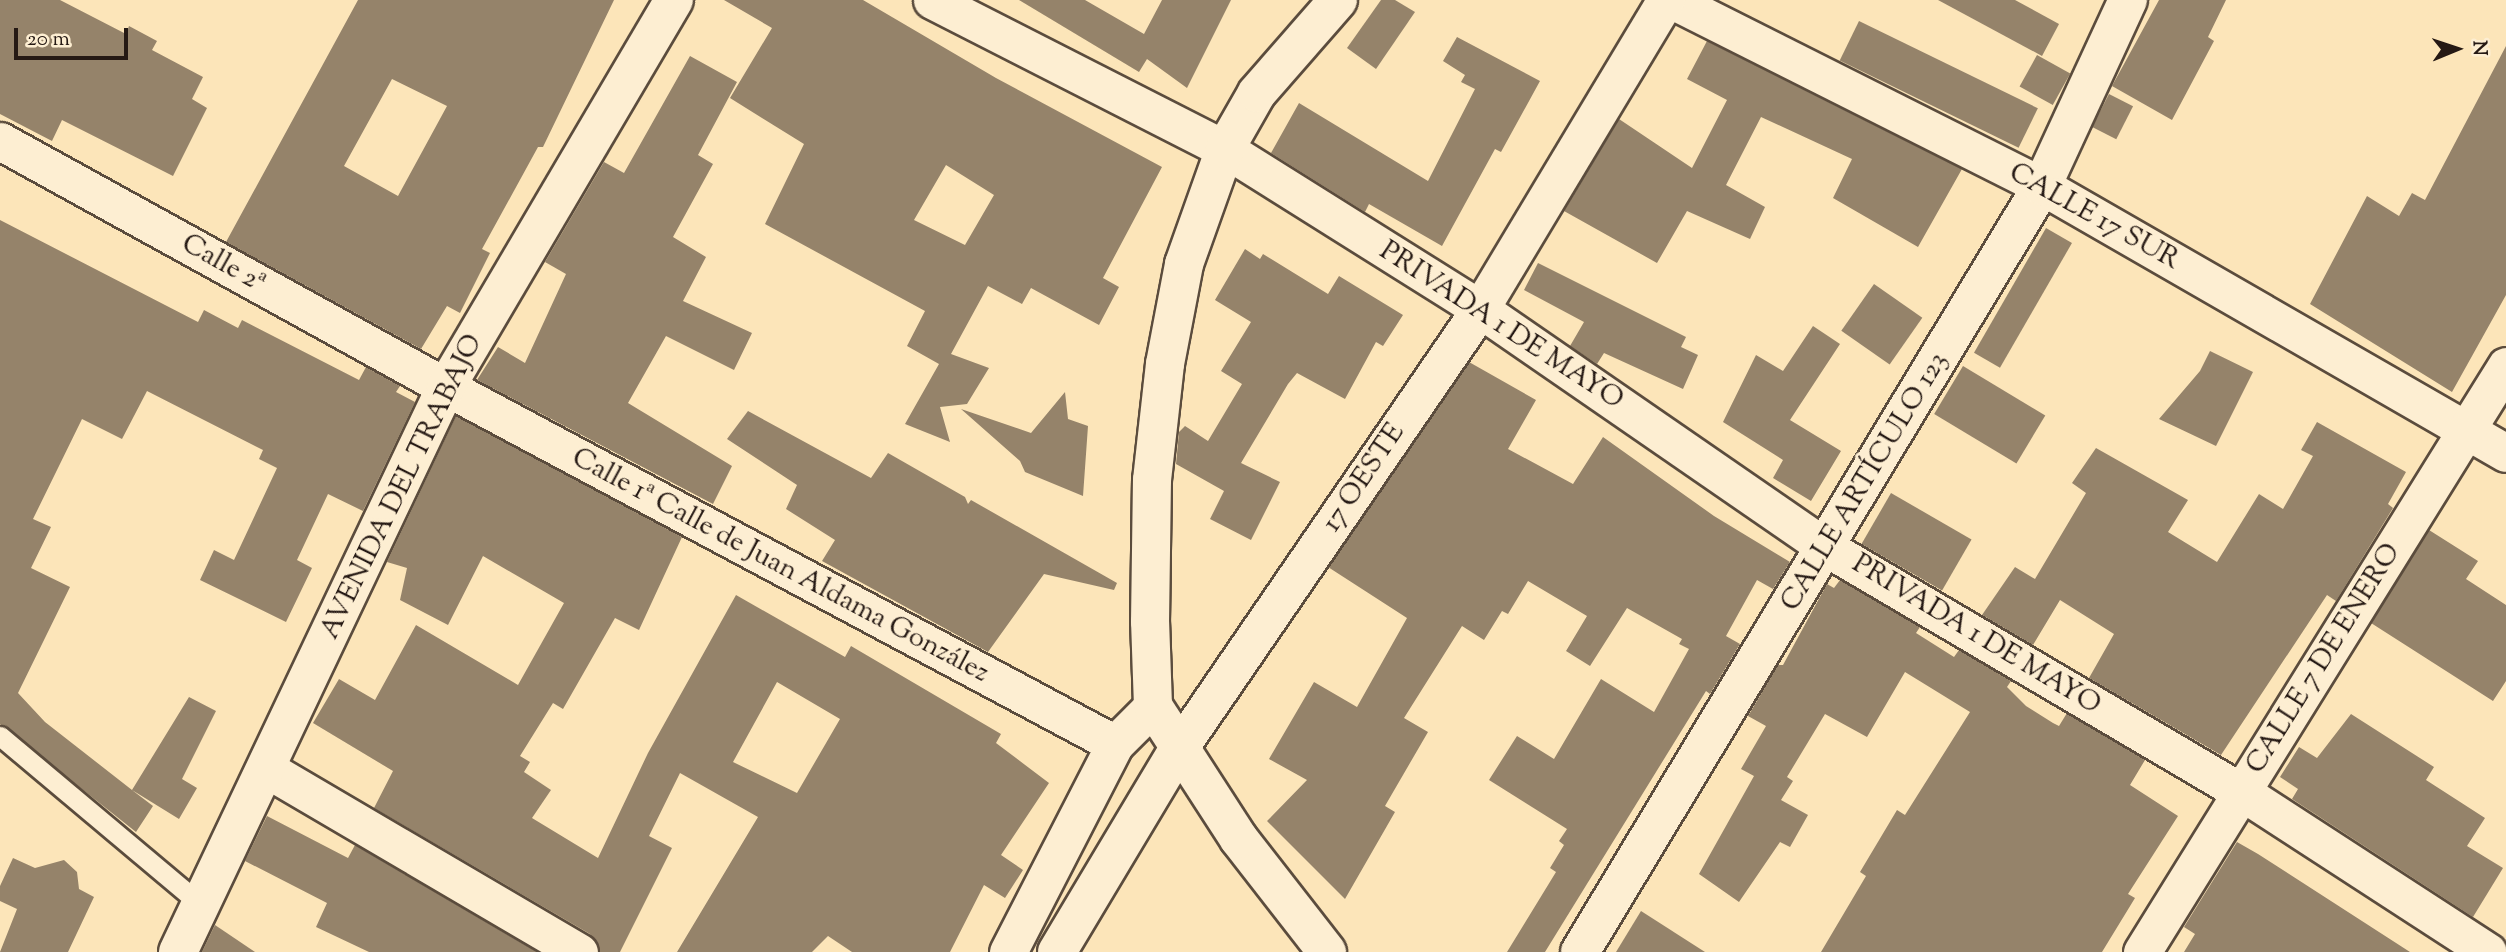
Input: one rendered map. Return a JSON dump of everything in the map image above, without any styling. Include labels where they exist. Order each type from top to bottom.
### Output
[{"type":"street","name":"AVENIDA DEL TRABAJO","points":[[178,952],[446,387],[674,0]]},
{"type":"street","name":"PRIVADA 1 DE MAYO","points":[[932,0],[1224,149],[1480,309],[1827,548],[2242,792],[2488,952]]},
{"type":"street","points":[[1327,952],[1239,839],[1153,706],[1152,480],[1165,364],[1184,264],[1224,149],[1256,93],[1338,0]]},
{"type":"street","name":"17 OESTE","points":[[1057,952],[1179,748],[1480,309],[1666,0]]},
{"type":"street","name":"CALLE 17 SUR","points":[[1672,0],[2042,186],[2506,453]]},
{"type":"street","name":"CALLE ARTÍCULO 123","points":[[1580,952],[1827,548],[2042,186],[2128,0]]},
{"type":"street","name":"Calle 2ª","points":[[0,141],[446,387]]},
{"type":"street","name":"CALLE 7 DE ENERO","points":[[2142,952],[2506,366]]},
{"type":"street","name":"Calle 1ª Calle de Juan Aldama González","points":[[446,387],[1115,744]]},
{"type":"street","points":[[1008,952],[1115,744],[1153,706]]},
{"type":"street","points":[[265,768],[579,952]]},
{"type":"lane","points":[[0,736],[200,904]]},
{"type":"building","points":[[0,0],[60,0],[126,34],[129,26],[157,41],[152,50],[203,77],[192,99],[207,108],[173,176],[62,120],[52,141],[0,114]]},
{"type":"building","points":[[358,0],[614,0],[543,147],[538,147],[482,249],[490,253],[460,313],[447,306],[421,349],[226,242]],"holes":[[[392,79],[447,106],[398,196],[344,166]]]},
{"type":"building","points":[[724,0],[863,0],[996,78],[1162,167],[1103,278],[1119,287],[1099,325],[1031,288],[1022,304],[988,286],[951,354],[989,368],[967,404],[940,407],[950,442],[905,424],[939,364],[907,346],[925,311],[765,224],[804,144],[730,98],[772,28]],"holes":[[[946,165],[994,195],[965,245],[914,220]]]},
{"type":"building","points":[[1019,0],[1085,0],[1144,34],[1162,0],[1231,0],[1187,88],[1147,59],[1139,72]]},
{"type":"building","points":[[1381,0],[1395,0],[1415,12],[1376,69],[1347,48]]},
{"type":"building","points":[[1938,0],[2015,0],[2059,24],[2042,56]]},
{"type":"building","points":[[2159,0],[2226,0],[2208,37],[2214,41],[2172,120],[2112,86]]},
{"type":"building","points":[[1859,21],[2038,108],[2019,148],[1840,61]]},
{"type":"building","points":[[1457,37],[1540,81],[1501,152],[1495,149],[1442,246],[1369,204],[1365,212],[1271,153],[1299,103],[1428,181],[1475,89],[1461,82],[1465,75],[1443,61]]},
{"type":"building","points":[[1707,41],[1962,169],[1918,247],[1833,198],[1852,159],[1761,117],[1726,185],[1765,207],[1750,239],[1687,211],[1657,263],[1564,211],[1619,119],[1692,168],[1727,100],[1687,79]]},
{"type":"building","points":[[2506,46],[2506,295],[2452,392],[2310,304],[2367,196],[2399,216],[2412,193],[2425,200]]},
{"type":"building","points":[[2037,55],[2070,73],[2053,105],[2020,86]]},
{"type":"building","points":[[690,56],[737,82],[698,155],[713,164],[673,237],[706,257],[683,301],[752,333],[734,370],[666,336],[628,403],[732,466],[713,504],[477,380],[498,347],[525,363],[566,274],[545,262],[604,162],[624,173]]},
{"type":"building","points":[[2109,94],[2133,106],[2116,139],[2092,127]]},
{"type":"building","points":[[0,220],[198,322],[204,310],[238,328],[242,320],[359,380],[366,367],[400,386],[396,392],[415,402],[363,511],[328,494],[297,560],[312,568],[286,622],[200,580],[214,550],[234,560],[277,468],[259,459],[263,450],[147,391],[122,439],[82,419],[33,519],[51,527],[31,568],[70,587],[18,693],[45,722],[153,806],[136,832],[0,724]]},
{"type":"building","points":[[2046,228],[2072,243],[2000,368],[1974,353]]},
{"type":"building","points":[[1245,249],[1260,259],[1263,254],[1328,294],[1339,276],[1403,315],[1383,346],[1376,342],[1345,399],[1297,373],[1288,384],[1241,463],[1280,482],[1251,540],[1210,519],[1224,491],[1176,464],[1179,432],[1185,426],[1208,441],[1242,384],[1221,371],[1251,322],[1215,300]]},
{"type":"building","points":[[1538,263],[1686,337],[1681,347],[1698,355],[1683,389],[1604,353],[1597,364],[1570,346],[1584,322],[1524,290]]},
{"type":"building","points":[[1874,284],[1922,318],[1890,365],[1841,331]]},
{"type":"building","points":[[1813,326],[1840,344],[1790,420],[1841,451],[1811,501],[1773,478],[1783,460],[1723,422],[1756,355],[1783,371]]},
{"type":"building","points":[[2210,351],[2253,372],[2216,446],[2159,419],[2200,371]]},
{"type":"building","points":[[1469,362],[1536,400],[1508,449],[1573,484],[1603,437],[1714,516],[1790,562],[1773,589],[1757,580],[1726,636],[1740,644],[1710,694],[1706,691],[1545,952],[1507,952],[1556,872],[1550,868],[1564,845],[1559,841],[1567,829],[1489,780],[1517,736],[1554,759],[1601,679],[1654,712],[1689,649],[1679,644],[1682,639],[1627,608],[1590,666],[1566,651],[1587,616],[1528,581],[1508,614],[1502,611],[1484,640],[1462,626],[1404,718],[1428,732],[1385,806],[1395,812],[1345,899],[1267,821],[1307,780],[1269,759],[1314,682],[1357,707],[1407,618],[1328,567]]},
{"type":"building","points":[[1963,366],[2045,415],[2016,463],[1934,414]]},
{"type":"building","points":[[1065,392],[1068,419],[1088,426],[1083,496],[1025,472],[1020,461],[961,409],[1031,433]]},
{"type":"building","points":[[748,411],[871,478],[888,453],[965,497],[968,504],[971,500],[1117,583],[1114,590],[1044,574],[988,652],[822,561],[835,540],[786,509],[797,485],[727,439]]},
{"type":"building","points":[[456,416],[682,537],[639,630],[615,618],[563,709],[553,703],[520,756],[530,762],[524,772],[551,790],[532,818],[598,858],[648,753],[736,595],[845,657],[851,646],[1001,734],[996,743],[1049,783],[1001,855],[1023,870],[1005,898],[984,885],[950,952],[852,952],[828,936],[812,952],[677,952],[758,817],[680,773],[649,836],[672,848],[620,952],[600,952],[590,934],[374,808],[393,771],[313,723],[339,679],[375,700],[416,625],[518,685],[564,603],[483,556],[448,625],[400,600],[407,568],[387,562]],"holes":[[[777,682],[840,719],[797,793],[733,762]]]},
{"type":"building","points":[[2317,422],[2406,472],[2388,504],[2393,508],[2336,601],[2327,595],[2221,755],[2089,678],[2114,634],[2060,600],[2033,645],[1982,615],[2015,567],[2035,579],[2086,493],[2072,483],[2096,448],[2188,500],[2168,532],[2217,562],[2259,494],[2283,509],[2313,456],[2301,450]]},
{"type":"building","points":[[1891,493],[1972,540],[1942,591],[1862,544]]},
{"type":"building","points":[[2429,530],[2478,561],[2466,579],[2506,605],[2506,681],[2493,701],[2371,623]]},
{"type":"building","points":[[1840,580],[1920,627],[1916,633],[1954,657],[1959,650],[2011,681],[2007,687],[2026,706],[2053,723],[2059,726],[2067,713],[2145,760],[2130,785],[2178,816],[2128,894],[2135,898],[2102,952],[1821,952],[1866,876],[1860,872],[1897,810],[1905,815],[1970,712],[1905,672],[1867,737],[1825,714],[1787,777],[1793,781],[1781,800],[1808,815],[1790,847],[1780,842],[1739,902],[1699,874],[1754,776],[1741,769],[1766,726],[1748,716],[1778,665],[1783,665],[1827,584],[1834,588]]},
{"type":"building","points":[[189,697],[216,711],[182,779],[197,788],[179,819],[132,790]]},
{"type":"building","points":[[2351,714],[2434,767],[2426,780],[2485,818],[2467,846],[2503,868],[2473,917],[2292,799],[2298,789],[2280,777],[2299,747],[2317,758]]},
{"type":"building","points":[[267,816],[348,858],[355,845],[537,952],[369,952],[316,927],[327,903],[245,861]]},
{"type":"building","points":[[2237,842],[2410,952],[2184,952],[2195,934],[2184,927]]},
{"type":"building","points":[[13,858],[35,868],[64,860],[77,872],[79,889],[94,897],[68,952],[0,952],[17,909],[0,901],[0,886]]},
{"type":"building","points":[[1641,911],[1705,952],[1616,952]]},
{"type":"building","points":[[215,925],[255,952],[202,952]]}]
